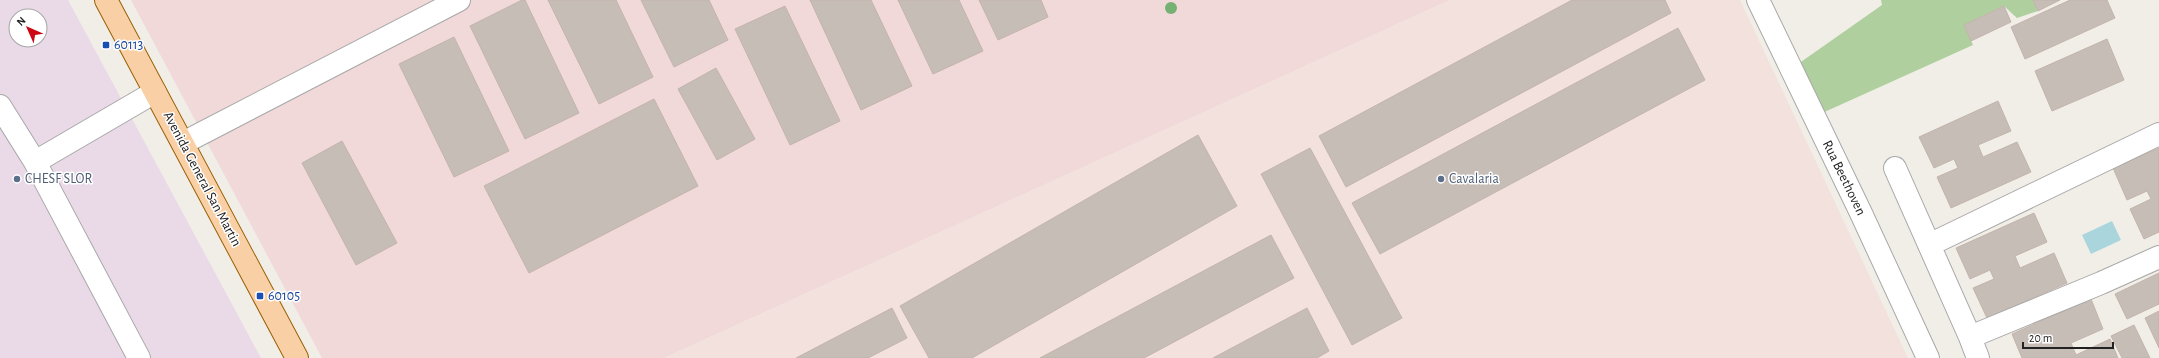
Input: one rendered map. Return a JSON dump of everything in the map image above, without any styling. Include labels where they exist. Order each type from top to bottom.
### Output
[{"type":"main road","name":"Avenida General San Martin","points":[[106,0],[297,358]]},
{"type":"street","points":[[183,143],[459,0]]},
{"type":"street","name":"Rua Beethoven","points":[[1758,0],[1860,211],[1928,358]]},
{"type":"street","points":[[35,162],[156,92]]},
{"type":"street","points":[[0,106],[35,162],[139,358]]},
{"type":"street","points":[[1929,245],[2159,134]]},
{"type":"street","points":[[1895,168],[1978,358]]},
{"type":"street","points":[[1970,337],[2101,283],[2159,257]]},
{"type":"shaded area","points":[[0,0],[68,0],[261,358],[0,358]]},
{"type":"shaded area","points":[[131,0],[1450,0],[664,358],[322,358]]},
{"type":"shaded area","name":"Cavalaria","points":[[1450,0],[1740,0],[1908,358],[664,358]]},
{"type":"green space","points":[[1881,0],[2033,0],[2038,11],[2017,18],[2004,6],[1964,25],[1973,45],[1820,114],[1798,64],[1882,5]]},
{"type":"water","points":[[2112,221],[2121,240],[2091,254],[2082,235]]},
{"type":"building","points":[[522,0],[525,0],[579,113],[525,139],[470,26]]},
{"type":"building","points":[[548,0],[616,0],[653,77],[599,104]]},
{"type":"building","points":[[641,0],[709,0],[728,40],[674,67]]},
{"type":"building","points":[[810,0],[871,0],[912,86],[861,110]]},
{"type":"building","points":[[898,0],[959,0],[983,51],[933,74]]},
{"type":"building","points":[[979,0],[1041,0],[1048,17],[998,40]]},
{"type":"building","points":[[1572,0],[1665,0],[1671,13],[1346,187],[1319,136]]},
{"type":"building","points":[[2033,0],[2060,0],[2038,11]]},
{"type":"building","points":[[2070,0],[2107,0],[2115,18],[2025,59],[2011,27]]},
{"type":"building","points":[[785,6],[840,121],[790,145],[735,29]]},
{"type":"building","points":[[2004,6],[2011,22],[1971,41],[1964,25]]},
{"type":"building","points":[[1678,28],[1705,80],[1380,254],[1352,203]]},
{"type":"building","points":[[454,37],[509,151],[454,177],[399,64]]},
{"type":"building","points":[[2107,39],[2124,80],[2052,111],[2035,71]]},
{"type":"building","points":[[716,68],[755,139],[717,160],[678,89]]},
{"type":"building","points":[[654,99],[698,186],[529,273],[484,186]]},
{"type":"building","points":[[1998,101],[2011,131],[1978,145],[1983,157],[2017,142],[2031,172],[1951,208],[1937,177],[1958,168],[1954,159],[1934,168],[1919,137]]},
{"type":"building","points":[[1198,135],[1237,206],[972,358],[929,358],[900,306]]},
{"type":"building","points":[[342,141],[397,243],[356,265],[302,163]]},
{"type":"building","points":[[1310,148],[1402,318],[1352,345],[1261,174]]},
{"type":"building","points":[[2159,148],[2159,232],[2144,239],[2130,209],[2151,199],[2147,191],[2127,200],[2113,168]]},
{"type":"building","points":[[2034,213],[2047,242],[2015,256],[2020,268],[2054,253],[2067,283],[1987,318],[1973,288],[1994,279],[1990,270],[1970,279],[1956,248]]},
{"type":"building","points":[[1271,235],[1294,278],[1144,358],[1040,358]]},
{"type":"building","points":[[2159,273],[2159,304],[2127,319],[2115,294]]},
{"type":"building","points":[[2091,299],[2103,329],[2071,343],[2076,355],[2110,339],[2118,358],[2022,358],[2012,334]]},
{"type":"building","points":[[892,308],[907,338],[868,358],[796,358]]},
{"type":"building","points":[[1307,308],[1329,351],[1317,358],[1213,358]]},
{"type":"building","points":[[2159,311],[2159,348],[2145,318]]},
{"type":"building","points":[[2134,325],[2150,358],[2122,358],[2111,336]]},
{"type":"place","name":"60113","points":[[106,45]]},
{"type":"place","name":"CHESF SLOR","points":[[17,179]]},
{"type":"place","name":"Cavalaria","points":[[1441,179]]},
{"type":"place","name":"60105","points":[[260,296]]}]
